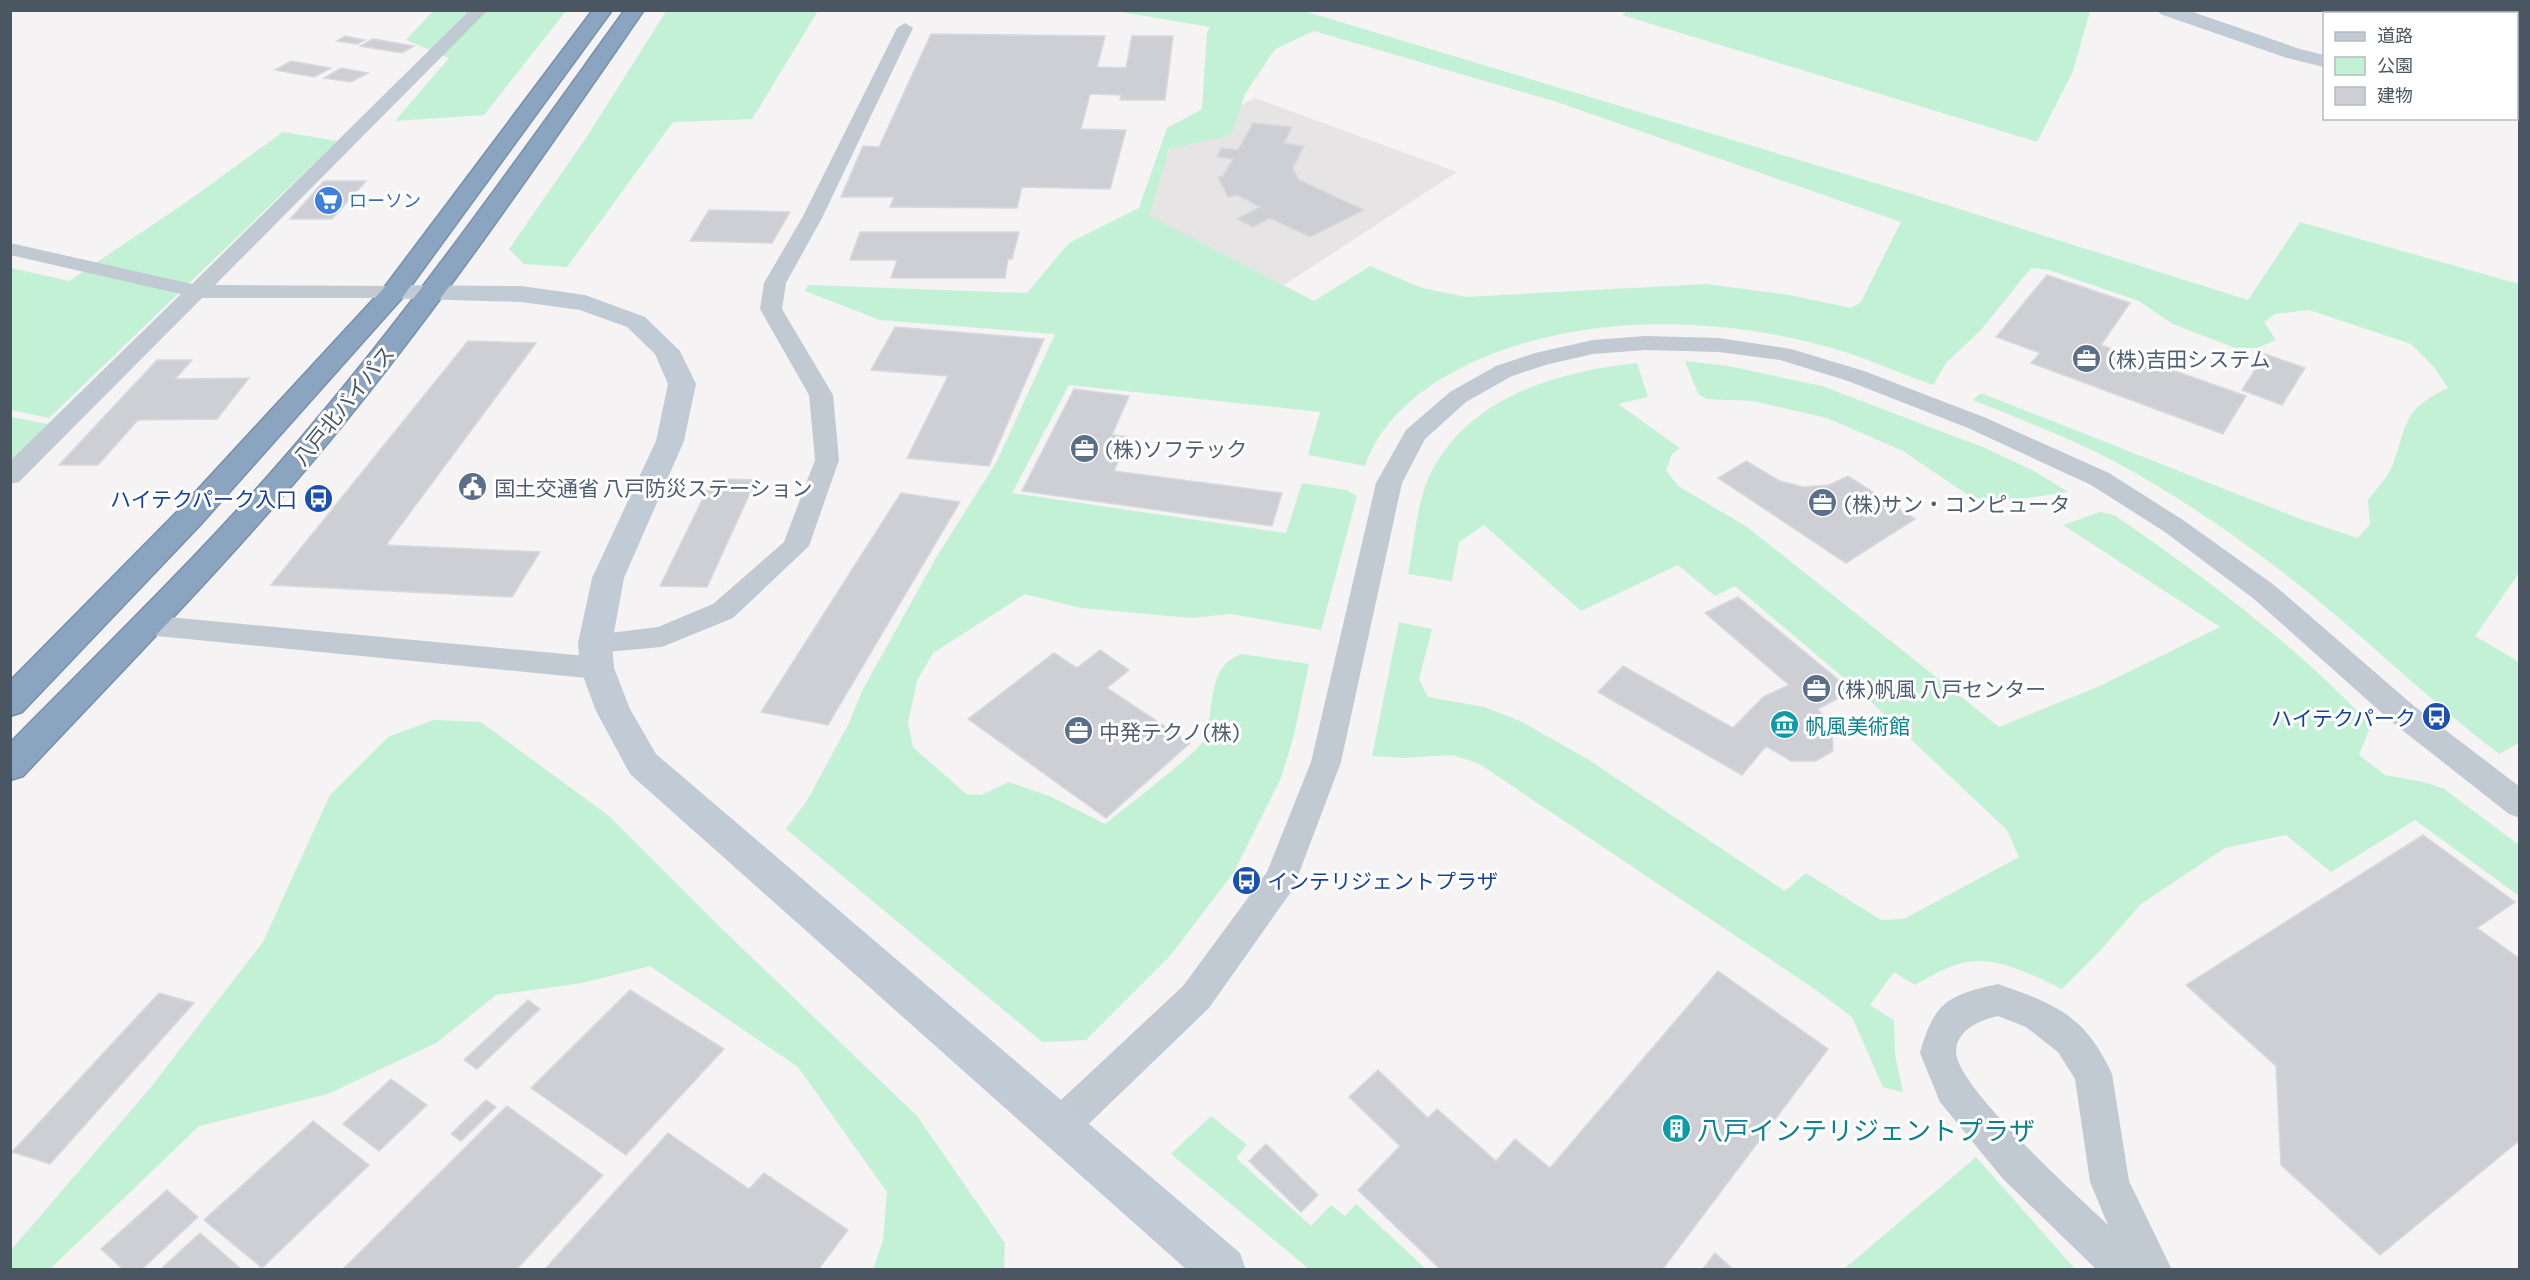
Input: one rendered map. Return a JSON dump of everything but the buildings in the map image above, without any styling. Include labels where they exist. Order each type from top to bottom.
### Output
[{"type":"highway","name":"八戸北バイパス","points":[[10,703],[189,518],[393,293],[603,10]]},
{"type":"highway","name":"八戸北バイパス","points":[[10,766],[230,537],[321,434],[434,293],[635,10]]},
{"type":"street","points":[[10,476],[480,10]]},
{"type":"street","points":[[2168,10],[2294,54],[2323,61]]},
{"type":"street","points":[[147,625],[596,656],[662,637],[723,611],[796,546],[827,460],[821,395],[771,309],[775,283],[812,218],[905,28]]},
{"type":"street","points":[[10,249],[196,291],[521,294],[585,303],[636,322],[667,351],[682,384],[670,441],[608,578],[596,656],[613,711],[643,764],[1224,1269]]},
{"type":"street","points":[[1059,1127],[1196,997],[1281,879],[1326,762],[1389,483],[1415,435],[1458,397],[1504,371],[1544,358],[1593,347],[1645,343],[1719,345],[1783,354],[1856,376],[1977,423],[2100,479],[2174,526],[2264,592],[2403,714],[2520,805]]},
{"type":"street","points":[[2127,1269],[2017,1166],[1953,1090],[1938,1053],[1945,1028],[1971,1006],[1998,1000],[2039,1016],[2071,1040],[2093,1074],[2110,1182],[2135,1240],[2152,1269]]},
{"type":"shaded area","points":[[1255,98],[1457,172],[1281,287],[1139,218],[1175,138]]},
{"type":"green space","points":[[667,10],[818,11],[752,119],[673,122],[567,267],[524,264],[509,249],[586,138]]},
{"type":"green space","points":[[2090,10],[2073,71],[2037,142],[1622,15],[1627,11]]},
{"type":"green space","points":[[433,11],[566,11],[484,115],[395,121],[449,58],[406,40]]},
{"type":"green space","points":[[1115,11],[1304,11],[1915,195],[2248,300],[2300,222],[2519,284],[2519,573],[2475,636],[2519,662],[2519,743],[2499,754],[2301,587],[2181,500],[2087,448],[1973,400],[1981,393],[2303,520],[2358,538],[2370,524],[2368,500],[2391,469],[2404,430],[2413,412],[2432,396],[2448,388],[2434,367],[2411,344],[2309,310],[2275,314],[2264,322],[2276,340],[2257,348],[2235,348],[2173,324],[2139,301],[2049,270],[2031,268],[1981,330],[1946,363],[1933,385],[1848,353],[1801,340],[1751,331],[1701,325],[1650,324],[1599,328],[1549,337],[1502,350],[1442,378],[1414,398],[1390,422],[1371,450],[1365,466],[1308,455],[1320,412],[1069,385],[1012,493],[1286,533],[1302,483],[1346,490],[1357,496],[1321,630],[1231,614],[1191,618],[1081,608],[1025,594],[933,653],[917,681],[908,723],[913,747],[966,794],[981,795],[1009,782],[1049,796],[1105,824],[1173,769],[1203,741],[1217,679],[1230,660],[1242,654],[1309,664],[1294,735],[1281,778],[1234,872],[1170,956],[1086,1040],[1042,1042],[786,829],[808,799],[849,723],[862,691],[936,558],[997,461],[1055,334],[880,320],[805,291],[808,285],[1027,293],[1069,243],[1139,208],[1167,128],[1202,109],[1207,32],[1210,27]],"holes":[[[1314,31],[1557,102],[1901,222],[1861,302],[1851,308],[1789,295],[1707,284],[1466,297],[1422,288],[1370,266],[1314,301],[1149,216],[1169,149],[1231,135],[1245,94],[1275,49]]]},
{"type":"green space","points":[[283,132],[337,141],[49,418],[11,410],[11,268],[69,281],[185,203]]},
{"type":"green space","points":[[1685,361],[1728,366],[1822,386],[1985,448],[2034,471],[2068,492],[1993,503],[1968,495],[1903,451],[1827,418],[1753,401],[1707,399],[1698,394]]},
{"type":"green space","points":[[1637,363],[1648,397],[1618,404],[1680,448],[1672,454],[1666,470],[1678,486],[1747,527],[1999,727],[2100,686],[2220,627],[2063,525],[2100,512],[2114,515],[2248,613],[2312,667],[2342,696],[2371,725],[2359,755],[2385,775],[2424,782],[2444,789],[2519,845],[2519,896],[2415,820],[2331,872],[2286,835],[2225,848],[2141,904],[2099,952],[2062,989],[2016,968],[1991,962],[1960,963],[1915,985],[1894,972],[1870,1005],[1894,1020],[1895,1054],[1903,1092],[1883,1087],[1852,1017],[1816,990],[1478,763],[1452,755],[1402,758],[1372,756],[1399,622],[1432,629],[1419,679],[1428,697],[1484,707],[1520,721],[1589,760],[1785,891],[1806,873],[1881,920],[1904,919],[2019,857],[2007,830],[1864,695],[1735,586],[1715,596],[1678,565],[1581,611],[1484,525],[1459,542],[1452,581],[1408,574],[1417,517],[1426,484],[1442,455],[1462,430],[1486,411],[1513,395],[1543,383],[1606,367]]},
{"type":"green space","points":[[11,417],[48,424],[11,460]]},
{"type":"green space","points":[[434,720],[481,722],[609,816],[721,928],[917,1116],[1005,1243],[1004,1269],[873,1269],[883,1241],[887,1192],[798,1067],[650,966],[582,983],[496,995],[436,1043],[328,1094],[199,1126],[50,1269],[11,1269],[11,1250],[151,1087],[263,942],[330,795],[388,737]]},
{"type":"green space","points":[[1211,1116],[1247,1145],[1236,1158],[1311,1226],[1331,1205],[1345,1216],[1356,1204],[1426,1269],[1309,1269],[1171,1154]]},
{"type":"green space","points":[[1976,1157],[2075,1269],[1844,1269]]},
{"type":"place","name":"ローソン","points":[[328,200]]},
{"type":"place","name":"(株)吉田システム","points":[[2087,358]]},
{"type":"place","name":"(株)ソフテック","points":[[1084,448]]},
{"type":"place","name":"国土交通省 八戸防災ステーション","points":[[473,487]]},
{"type":"place","name":"ハイテクパーク入口","points":[[318,498]]},
{"type":"place","name":"(株)サン・コンピュータ","points":[[1823,503]]},
{"type":"place","name":"(株)帆風 八戸センター","points":[[1816,688]]},
{"type":"place","name":"ハイテクパーク","points":[[2437,717]]},
{"type":"place","name":"帆風美術館","points":[[1784,725]]},
{"type":"place","name":"中発テクノ(株)","points":[[1078,731]]},
{"type":"place","name":"インテリジェントプラザ","points":[[1246,880]]},
{"type":"place","name":"八戸インテリジェントプラザ","points":[[1676,1129]]}]
